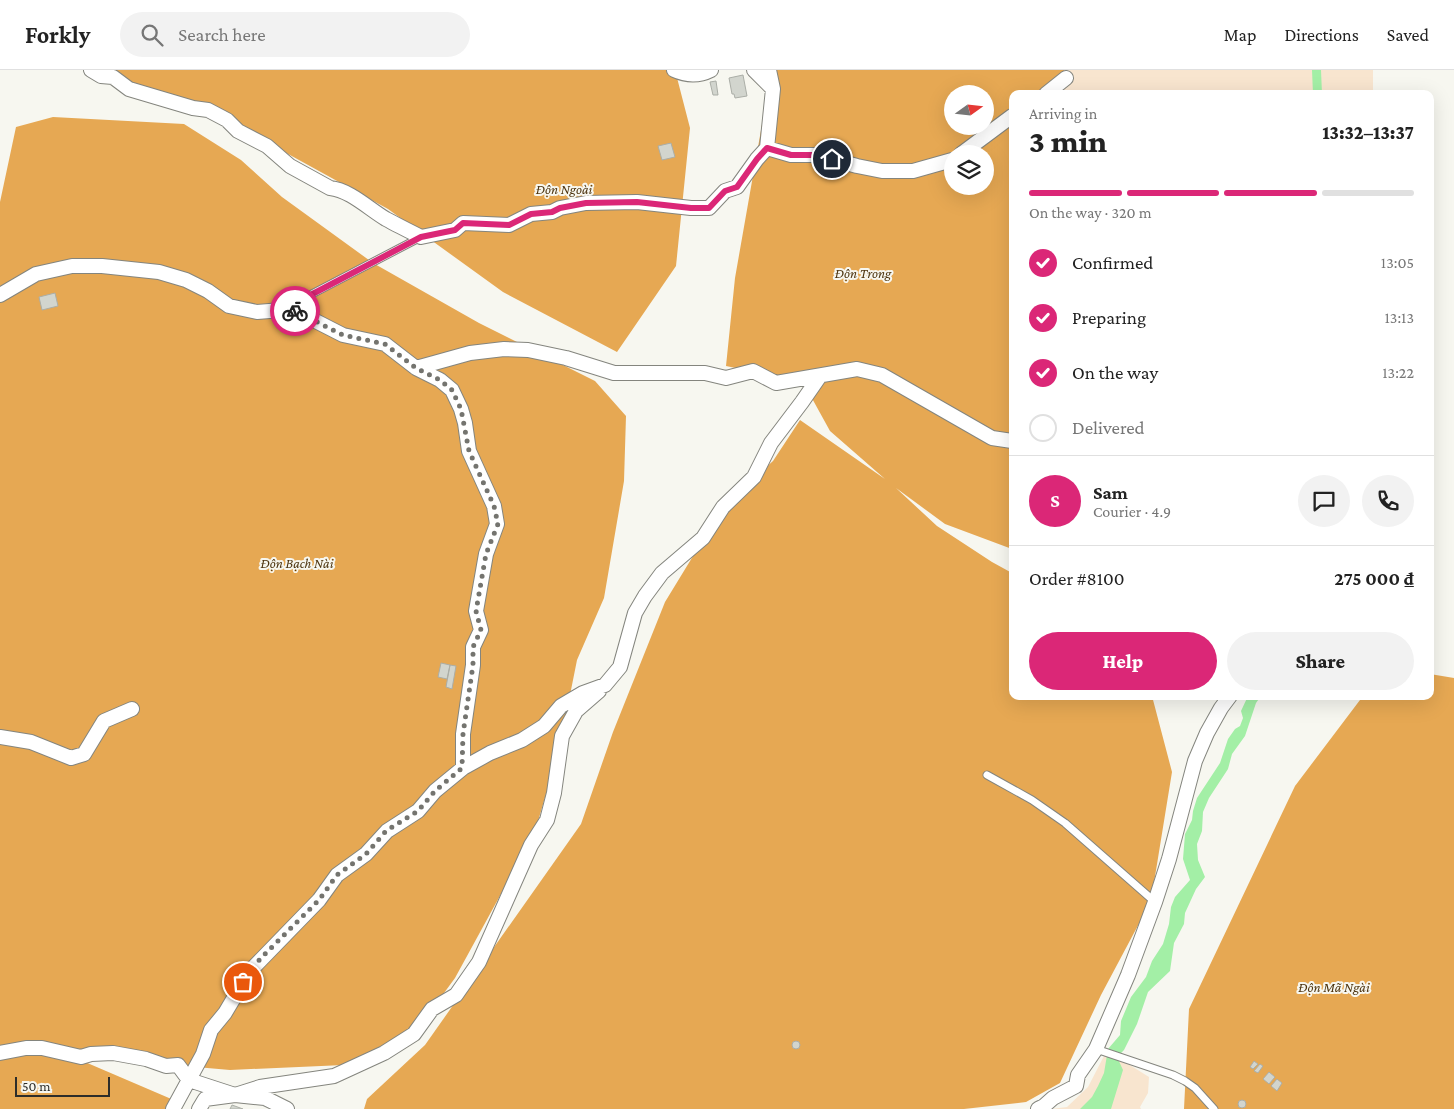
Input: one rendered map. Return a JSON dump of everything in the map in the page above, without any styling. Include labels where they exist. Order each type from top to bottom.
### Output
[{"type":"street","points":[[91,70],[101,76],[113,77],[129,89],[193,108],[208,110],[227,120],[238,131],[267,146],[290,166],[330,188],[354,198],[387,220],[421,237],[455,230],[463,223],[509,225],[531,214],[552,212],[560,208],[586,203],[637,202],[709,208],[725,191],[737,187],[767,148],[773,89],[769,70]]},
{"type":"street","points":[[674,70],[682,74],[695,75],[711,70]]},
{"type":"street","points":[[754,70],[773,89]]},
{"type":"street","points":[[1050,90],[1065,74]]},
{"type":"street","points":[[1064,90],[1065,74]]},
{"type":"street","points":[[973,145],[1009,118]]},
{"type":"street","points":[[767,148],[791,155],[817,155],[882,171],[913,171],[944,162]]},
{"type":"street","points":[[0,295],[36,274],[72,266],[102,266],[159,272],[186,280],[208,291],[229,306],[257,312],[296,311],[343,335],[385,344],[416,368],[440,380],[452,390],[461,409],[469,451],[494,506],[498,524],[486,554],[476,611],[481,630],[473,647],[473,665],[463,734],[462,768]]},
{"type":"street","points":[[416,368],[470,353],[504,349],[528,350],[566,358],[614,373],[704,373],[726,378],[753,371],[776,383],[857,369],[882,375],[992,438],[1009,441]]},
{"type":"street","points":[[199,1109],[205,1099],[235,1094],[260,1086],[334,1076],[384,1053],[414,1034],[432,1009],[456,995],[479,962],[532,845],[547,820],[554,793],[562,736],[576,711],[605,685],[620,667],[635,613],[645,596],[662,573],[703,538],[723,507],[754,477],[771,443],[820,376]]},
{"type":"street","points":[[173,1109],[203,1054],[211,1030],[225,1013],[255,965],[319,900],[337,875],[366,854],[386,831],[418,811],[435,791],[462,768],[499,749],[522,740],[544,726],[560,706],[583,693],[605,685]]},
{"type":"street","points":[[1038,1109],[1053,1098],[1076,1086],[1078,1075],[1101,1051],[1169,859],[1195,761],[1207,733],[1227,700]]},
{"type":"street","points":[[0,737],[31,742],[71,758],[84,754],[104,721],[132,709]]},
{"type":"street","points":[[0,1053],[26,1048],[42,1048],[81,1057],[91,1054],[113,1053],[146,1059],[166,1066],[178,1065],[189,1080],[235,1094],[265,1098],[275,1101],[287,1109]]},
{"type":"lane","points":[[282,310],[421,237]]},
{"type":"lane","points":[[987,775],[1032,800],[1065,823],[1155,902]]},
{"type":"lane","points":[[1101,1051],[1186,1081],[1214,1109]]},
{"type":"shaded area","points":[[1058,70],[1373,70],[1373,90],[1060,90]]},
{"type":"shaded area","points":[[1312,70],[1321,70],[1322,90],[1313,90]]},
{"type":"shaded area","points":[[1246,700],[1258,700],[1245,736],[1232,754],[1228,769],[1209,798],[1203,812],[1202,831],[1197,844],[1198,860],[1205,877],[1196,889],[1185,913],[1184,924],[1174,943],[1170,971],[1148,992],[1137,1024],[1124,1050],[1117,1057],[1123,1070],[1111,1109],[1080,1109],[1092,1097],[1098,1086],[1104,1073],[1108,1049],[1120,1035],[1121,1021],[1131,997],[1146,977],[1152,961],[1163,944],[1175,897],[1190,880],[1183,859],[1185,834],[1192,820],[1197,798],[1220,763],[1228,739],[1235,729],[1240,726],[1243,718],[1241,711]]},
{"type":"shaded area","points":[[1104,1056],[1117,1057],[1149,1077],[1148,1093],[1140,1107],[1141,1109],[1051,1109],[1067,1107],[1088,1087]]},
{"type":"green space","name":"Độn Ngoài","points":[[97,70],[675,70],[690,128],[676,266],[617,352],[503,292],[388,209],[208,110],[126,84]]},
{"type":"green space","name":"Độn Trong","points":[[777,70],[1064,70],[1066,78],[1062,90],[1009,90],[1009,548],[945,524],[896,488],[937,526],[1009,571],[1009,700],[1153,700],[1172,772],[1151,901],[1101,995],[1060,1083],[1026,1102],[964,1109],[364,1109],[367,1099],[425,1045],[581,824],[613,732],[665,602],[723,507],[773,461],[800,420],[885,479],[830,431],[803,382],[726,366],[735,278],[767,96],[776,97]]},
{"type":"green space","name":"Độn Bạch Nài","points":[[53,117],[184,124],[241,160],[282,197],[373,263],[479,323],[595,381],[626,416],[624,481],[604,598],[577,660],[559,750],[531,845],[502,892],[455,978],[414,1034],[366,1064],[230,1070],[71,1056],[176,1101],[173,1109],[0,1109],[0,202],[16,127]]},
{"type":"green space","name":"Độn Mã Ngài","points":[[1434,675],[1454,678],[1454,1109],[1184,1109],[1189,1009],[1295,786],[1360,700],[1434,700]]},
{"type":"building","points":[[743,75],[747,96],[735,98],[734,94],[732,94],[729,78]]},
{"type":"building","points":[[716,81],[718,95],[713,95],[710,82]]},
{"type":"building","points":[[671,143],[675,157],[662,160],[658,146]]},
{"type":"building","points":[[55,293],[58,306],[42,310],[39,297]]},
{"type":"building","points":[[441,663],[450,665],[447,679],[438,677]]},
{"type":"building","points":[[450,665],[456,666],[452,689],[446,687]]},
{"type":"building","points":[[796,1041],[800,1045],[796,1049],[792,1045]]},
{"type":"building","points":[[1254,1061],[1258,1064],[1253,1069],[1250,1067]]},
{"type":"building","points":[[1260,1064],[1263,1066],[1258,1073],[1254,1071]]},
{"type":"building","points":[[1269,1072],[1275,1077],[1269,1084],[1263,1079]]},
{"type":"building","points":[[1277,1079],[1282,1083],[1277,1091],[1271,1086]]},
{"type":"building","points":[[1242,1100],[1246,1104],[1242,1108],[1238,1104]]},
{"type":"building","points":[[232,1105],[243,1109],[230,1109]]},
{"type":"way so far","points":[[243,982],[260,959],[319,900],[337,875],[366,854],[386,831],[418,811],[435,791],[462,768],[463,734],[473,665],[473,647],[481,630],[476,611],[486,554],[498,524],[494,506],[469,451],[461,409],[452,390],[440,380],[416,368],[385,344],[343,335],[295,311]]},
{"type":"route","points":[[295,311],[282,310],[421,237],[455,230],[463,223],[509,225],[531,214],[552,212],[560,208],[586,203],[637,202],[709,208],[725,191],[737,187],[767,148],[791,155],[817,155],[832,159]]}]
